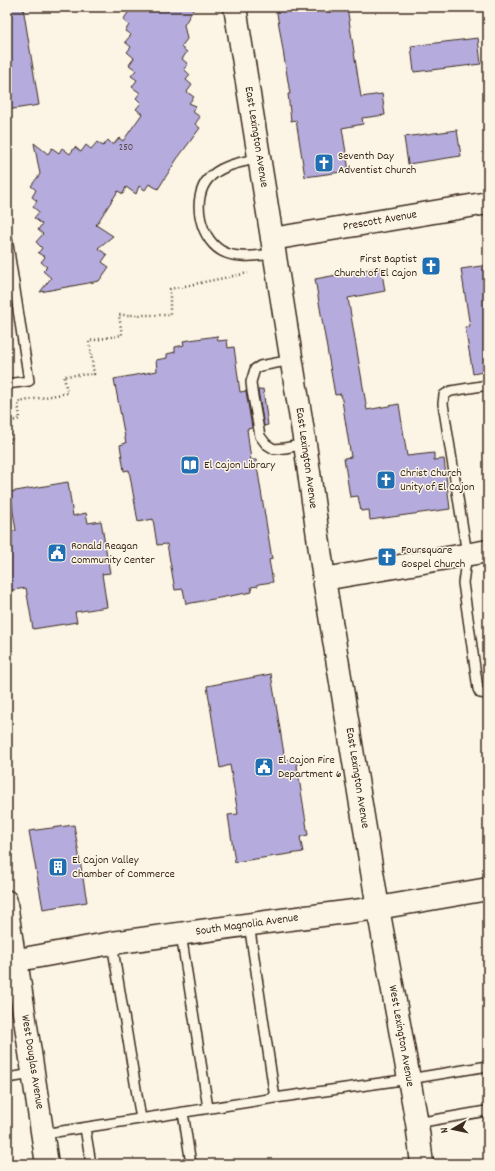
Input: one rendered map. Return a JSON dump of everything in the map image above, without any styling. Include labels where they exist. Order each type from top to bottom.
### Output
[{"type":"street","name":"East Lexington Avenue","points":[[236,7],[305,444],[324,579],[378,908]]},
{"type":"street","name":"Prescott Avenue","points":[[273,247],[488,203]]},
{"type":"street","points":[[324,579],[478,553]]},
{"type":"street","name":"South Magnolia Avenue","points":[[12,961],[112,943],[378,908],[488,889]]},
{"type":"street","points":[[7,900],[12,961]]},
{"type":"street","name":"West Lexington Avenue","points":[[378,908],[417,1123],[422,1164]]},
{"type":"street","name":"West Douglas Avenue","points":[[12,961],[34,1074],[47,1164]]},
{"type":"lane","points":[[259,158],[222,167],[208,179],[199,195],[200,222],[209,240],[225,253],[240,256],[273,247]]},
{"type":"lane","points":[[7,238],[29,381],[7,384]]},
{"type":"lane","points":[[292,360],[260,366],[256,369],[251,382],[252,391],[260,436],[266,444],[274,449],[305,444]]},
{"type":"lane","points":[[488,385],[451,391],[444,395],[443,404],[478,553],[463,583],[478,689],[480,693],[488,694]]},
{"type":"lane","points":[[249,924],[275,1098]]},
{"type":"lane","points":[[181,934],[208,1108]]},
{"type":"lane","points":[[112,943],[141,1119]]},
{"type":"lane","points":[[43,1134],[275,1098],[409,1080],[488,1066]]},
{"type":"lane","points":[[7,1078],[34,1074]]},
{"type":"lane","points":[[417,1123],[486,1111]]},
{"type":"lane","points":[[183,1112],[191,1164]]},
{"type":"lane","points":[[85,1128],[91,1164]]},
{"type":"path","points":[[7,445],[12,441],[8,422],[20,419],[18,402],[67,393],[64,376],[94,374],[89,341],[122,335],[119,315],[170,314],[170,289],[248,273]]},
{"type":"building","points":[[7,7],[23,7],[39,105],[7,110]]},
{"type":"building","points":[[132,7],[195,7],[184,25],[187,39],[181,47],[187,52],[182,59],[188,64],[184,69],[190,75],[186,80],[192,85],[187,92],[194,97],[189,103],[196,106],[192,111],[200,117],[195,124],[200,128],[177,159],[158,189],[149,184],[145,190],[139,186],[136,194],[126,187],[123,194],[118,191],[96,225],[113,236],[98,248],[107,255],[102,262],[109,267],[99,281],[40,292],[51,278],[43,271],[47,267],[41,262],[45,257],[38,253],[42,248],[36,242],[43,234],[38,230],[42,224],[34,218],[39,212],[33,207],[37,201],[32,197],[36,190],[31,186],[40,174],[34,143],[48,154],[52,148],[59,153],[62,148],[70,154],[75,147],[81,152],[86,145],[91,149],[97,142],[103,146],[108,140],[113,145],[119,138],[123,141],[142,114],[136,109],[141,103],[136,98],[140,93],[132,87],[137,80],[131,76],[136,70],[129,65],[134,58],[127,52],[131,47],[125,42],[131,35],[125,31],[129,25],[123,20]]},
{"type":"building","points":[[276,7],[347,7],[361,97],[382,94],[385,115],[362,118],[363,124],[342,128],[349,171],[305,177],[296,120],[291,121],[288,94],[290,94]]},
{"type":"building","points":[[478,38],[481,64],[414,72],[411,46]]},
{"type":"building","points":[[457,130],[461,156],[408,164],[404,137]]},
{"type":"building","points":[[488,265],[488,371],[473,374],[465,327],[470,327],[461,269]]},
{"type":"building","points":[[381,267],[385,291],[348,298],[367,410],[399,404],[407,456],[434,453],[434,460],[444,459],[450,509],[370,520],[369,510],[361,511],[358,496],[350,497],[344,458],[351,457],[341,394],[335,395],[315,279]]},
{"type":"building","name":"El Cajon Library","points":[[217,336],[218,341],[227,340],[228,348],[234,347],[240,392],[246,391],[252,428],[247,429],[251,460],[256,460],[272,559],[269,560],[273,582],[258,584],[258,586],[251,587],[252,592],[186,604],[183,589],[175,590],[167,544],[157,545],[153,519],[138,522],[129,470],[124,471],[120,445],[126,443],[114,379],[157,371],[156,360],[167,358],[167,354],[175,352],[175,347],[184,345],[183,341]]},
{"type":"building","points":[[263,389],[268,425],[264,426],[258,390]]},
{"type":"building","name":"Ronald Reagan Community Center","points":[[68,482],[73,516],[86,513],[88,523],[101,521],[110,573],[102,574],[107,607],[75,612],[77,622],[33,629],[26,588],[7,591],[7,532],[16,531],[10,492]]},
{"type":"building","name":"El Cajon Fire Department 6","points":[[271,674],[285,760],[296,759],[308,835],[300,837],[303,852],[235,862],[228,815],[238,814],[230,765],[220,768],[207,686]]},
{"type":"building","name":"El Cajon Valley Chamber of Commerce","points":[[74,825],[87,902],[43,909],[29,831]]},
{"type":"place","name":"Seventh Day Adventist Church","points":[[324,163]]},
{"type":"place","name":"First Baptist Church of El Cajon","points":[[431,266]]},
{"type":"place","name":"El Cajon Library","points":[[190,465]]},
{"type":"place","name":"Christ Church Unity of El Cajon","points":[[386,480]]},
{"type":"place","name":"Ronald Reagan Community Center","points":[[57,553]]},
{"type":"place","name":"Foursquare Gospel Church","points":[[387,557]]},
{"type":"place","name":"El Cajon Fire Department 6","points":[[264,767]]},
{"type":"place","name":"El Cajon Valley Chamber of Commerce","points":[[58,867]]}]
